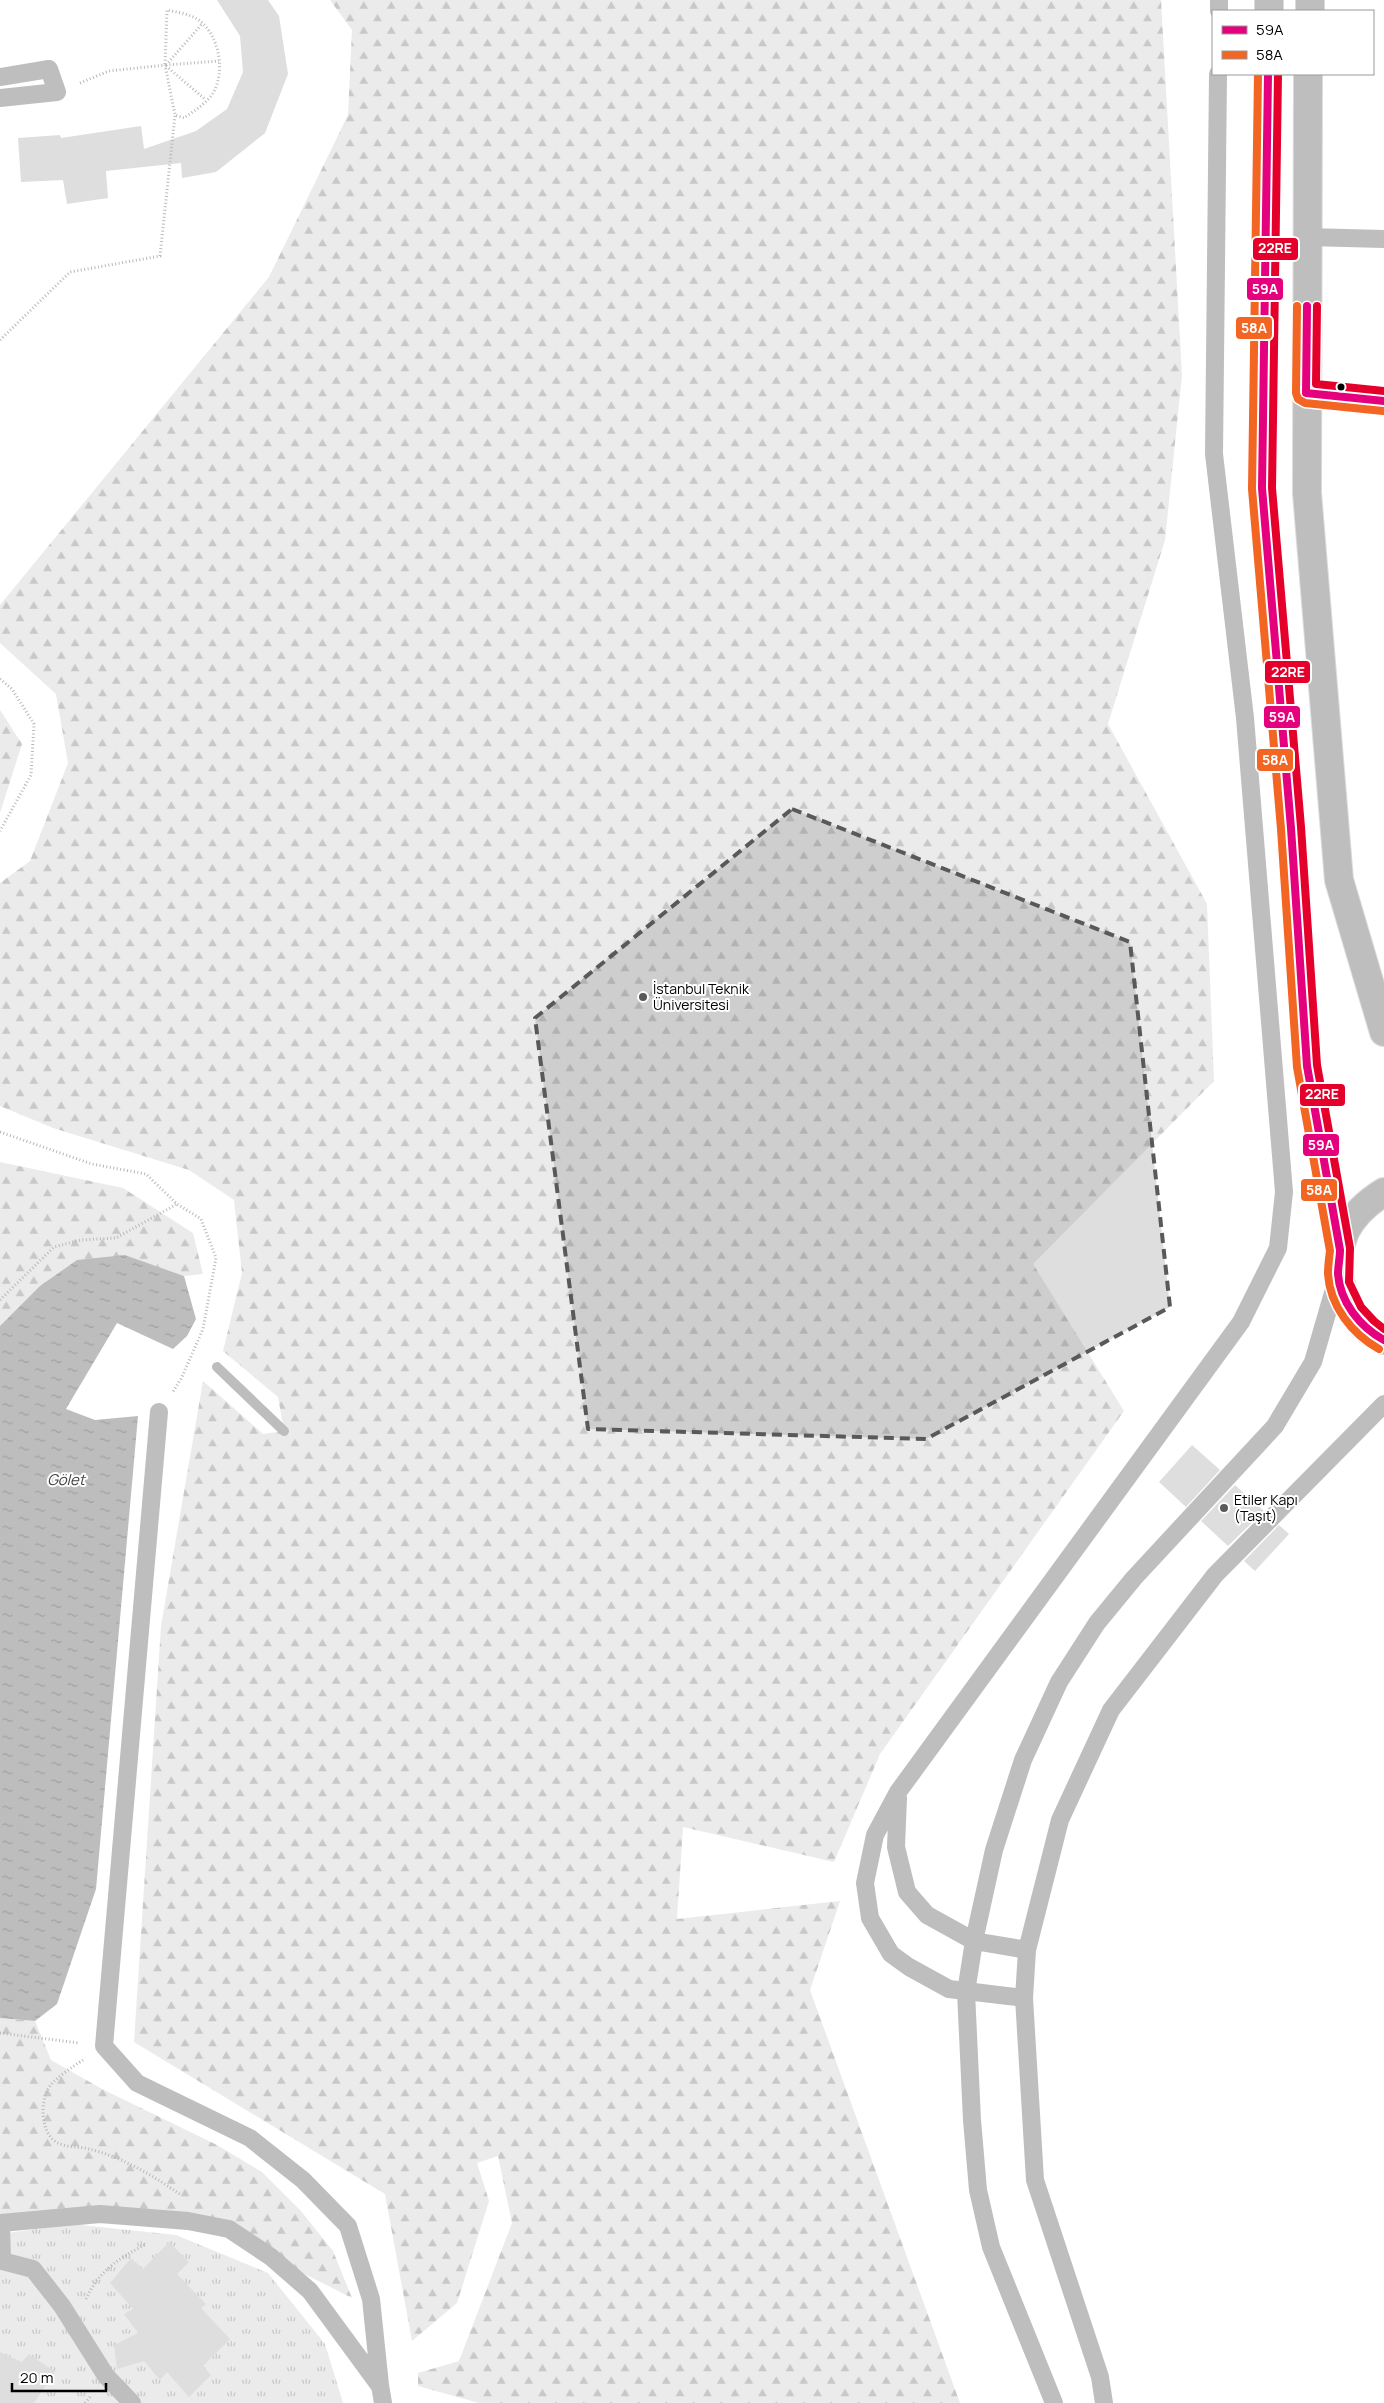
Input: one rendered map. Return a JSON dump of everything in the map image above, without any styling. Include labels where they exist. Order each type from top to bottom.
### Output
[{"type":"main road","points":[[1268,75],[1262,488],[1290,819],[1307,1066],[1344,1298],[1357,1320],[1376,1336],[1384,1340]]},
{"type":"main road","points":[[1308,75],[1306,493],[1339,880],[1384,1032]]},
{"type":"main road","points":[[1306,393],[1384,401]]},
{"type":"main road","points":[[1339,1262],[1346,1231],[1357,1214],[1371,1200],[1384,1192]]},
{"type":"lane","points":[[0,76],[49,69],[57,92],[0,98]]},
{"type":"lane","points":[[1024,1998],[949,1989],[909,1967],[891,1954],[870,1918],[865,1882],[875,1835],[898,1792],[1241,1322],[1278,1248],[1284,1192],[1245,718],[1214,454],[1218,75]]},
{"type":"lane","points":[[1307,237],[1384,239]]},
{"type":"lane","points":[[1054,2403],[992,2246],[978,2190],[972,2120],[966,1992],[974,1941],[994,1850],[1023,1760],[1059,1682],[1097,1623],[1134,1578],[1275,1426],[1313,1362],[1329,1313],[1339,1262]]},
{"type":"lane","points":[[1104,2403],[1100,2377],[1036,2180],[1024,1998],[1027,1950],[1060,1820],[1111,1710],[1215,1575],[1384,1404]]},
{"type":"lane","points":[[159,1412],[104,2046],[137,2082],[250,2138],[302,2180],[348,2226],[371,2298],[380,2385],[384,2403]]},
{"type":"lane","points":[[898,1792],[896,1847],[907,1892],[927,1915],[974,1941],[1027,1950]]},
{"type":"lane","points":[[132,2403],[106,2376],[62,2306],[33,2269],[2,2261],[0,2224],[100,2214],[188,2221],[229,2229],[271,2257],[310,2291],[380,2385]]},
{"type":"path","points":[[1,337],[70,272],[160,256],[175,115],[165,66],[167,10],[198,19],[211,34],[219,48],[214,92],[184,118],[175,115]]},
{"type":"path","points":[[165,66],[202,24]]},
{"type":"path","points":[[57,92],[109,71],[219,61]]},
{"type":"path","points":[[165,66],[206,100]]},
{"type":"path","points":[[0,679],[12,689],[34,724],[31,775],[0,830]]},
{"type":"path","points":[[0,1132],[92,1164],[146,1174],[177,1204],[201,1219],[216,1258],[203,1329],[181,1379],[159,1412]]},
{"type":"path","points":[[0,1300],[54,1247],[81,1240],[116,1238],[177,1204]]},
{"type":"path","points":[[0,2033],[104,2046]]},
{"type":"path","points":[[81,2336],[86,2299],[93,2283],[110,2265],[202,2213],[199,2206],[149,2173],[90,2149],[62,2144],[48,2136],[45,2128],[43,2107],[48,2088],[73,2067],[104,2046]]},
{"type":"highlighted area","points":[[792,809],[1130,942],[1170,1307],[926,1439],[588,1429],[535,1018]]},
{"type":"green space","name":"İstanbul Teknik Üniversitesi","points":[[330,0],[1161,0],[1182,375],[1165,540],[1108,724],[1207,904],[1214,1081],[1033,1264],[1124,1411],[880,1754],[834,1862],[683,1827],[677,1919],[840,1901],[810,1990],[960,2403],[479,2403],[418,2386],[418,2373],[459,2361],[512,2223],[498,2156],[477,2163],[489,2201],[457,2303],[412,2341],[385,2194],[134,2042],[161,1626],[203,1381],[263,1434],[284,1431],[278,1397],[223,1351],[242,1273],[234,1200],[189,1170],[53,1128],[0,1106],[0,883],[30,861],[68,763],[56,694],[0,643],[0,605],[269,277],[348,115],[352,30]]},
{"type":"green space","points":[[0,710],[22,744],[0,813]]},
{"type":"green space","points":[[0,1162],[123,1188],[193,1233],[203,1274],[184,1276],[125,1255],[0,1326]]},
{"type":"green space","points":[[0,2018],[35,2021],[51,2060],[102,2089],[217,2145],[262,2172],[301,2211],[333,2251],[352,2298],[271,2257],[229,2229],[188,2221],[0,2222]]},
{"type":"green space","points":[[72,2224],[176,2235],[268,2273],[325,2344],[343,2403],[0,2403],[0,2234]]},
{"type":"water","name":"Gölet","points":[[125,1255],[184,1276],[196,1319],[187,1336],[173,1349],[117,1323],[66,1409],[95,1420],[138,1416],[96,1889],[57,2004],[35,2021],[0,2018],[0,1326],[40,1286],[77,1260]]},
{"type":"building","points":[[217,0],[268,0],[279,16],[288,74],[265,133],[216,172],[182,178],[181,163],[106,171],[108,198],[67,204],[63,180],[21,182],[18,138],[60,135],[61,138],[141,126],[144,149],[196,131],[227,109],[243,72],[240,36]]},
{"type":"building","points":[[1192,1445],[1220,1470],[1186,1507],[1159,1482]]},
{"type":"building","points":[[1235,1485],[1264,1511],[1228,1546],[1201,1521]]},
{"type":"building","points":[[1279,1525],[1289,1534],[1255,1571],[1244,1561]]},
{"type":"building","points":[[169,2242],[189,2262],[177,2274],[206,2304],[201,2308],[230,2339],[203,2366],[211,2375],[189,2397],[167,2372],[160,2380],[144,2361],[117,2369],[114,2345],[138,2333],[124,2314],[133,2309],[110,2283],[131,2258],[143,2269]]},
{"type":"building","points":[[0,2352],[22,2362],[29,2354],[55,2372],[34,2403],[0,2403]]},
{"type":"waterway","points":[[217,1367],[284,1431]]},
{"type":"transit line","name":"58A","points":[[1258,75],[1252,489],[1281,829],[1297,1067],[1330,1251],[1328,1274],[1333,1297],[1344,1318],[1369,1343],[1379,1349]]},
{"type":"transit line","name":"59A","points":[[1268,75],[1262,488],[1291,828],[1307,1066],[1340,1250],[1338,1274],[1340,1284],[1347,1304],[1359,1321],[1384,1340]]},
{"type":"transit line","name":"22RE","points":[[1278,75],[1272,488],[1301,827],[1317,1065],[1350,1248],[1349,1282],[1361,1307],[1384,1329]]},
{"type":"transit line","name":"58A","points":[[1297,306],[1296,393],[1298,399],[1305,403],[1383,411]]},
{"type":"transit line","name":"59A","points":[[1307,306],[1306,393],[1384,401]]},
{"type":"transit line","name":"22RE","points":[[1317,306],[1316,384],[1384,391]]},
{"type":"place","name":"İstanbul Teknik Üniversitesi","points":[[643,997]]},
{"type":"place","name":"Etiler Kapı (Taşıt)","points":[[1224,1508]]}]
